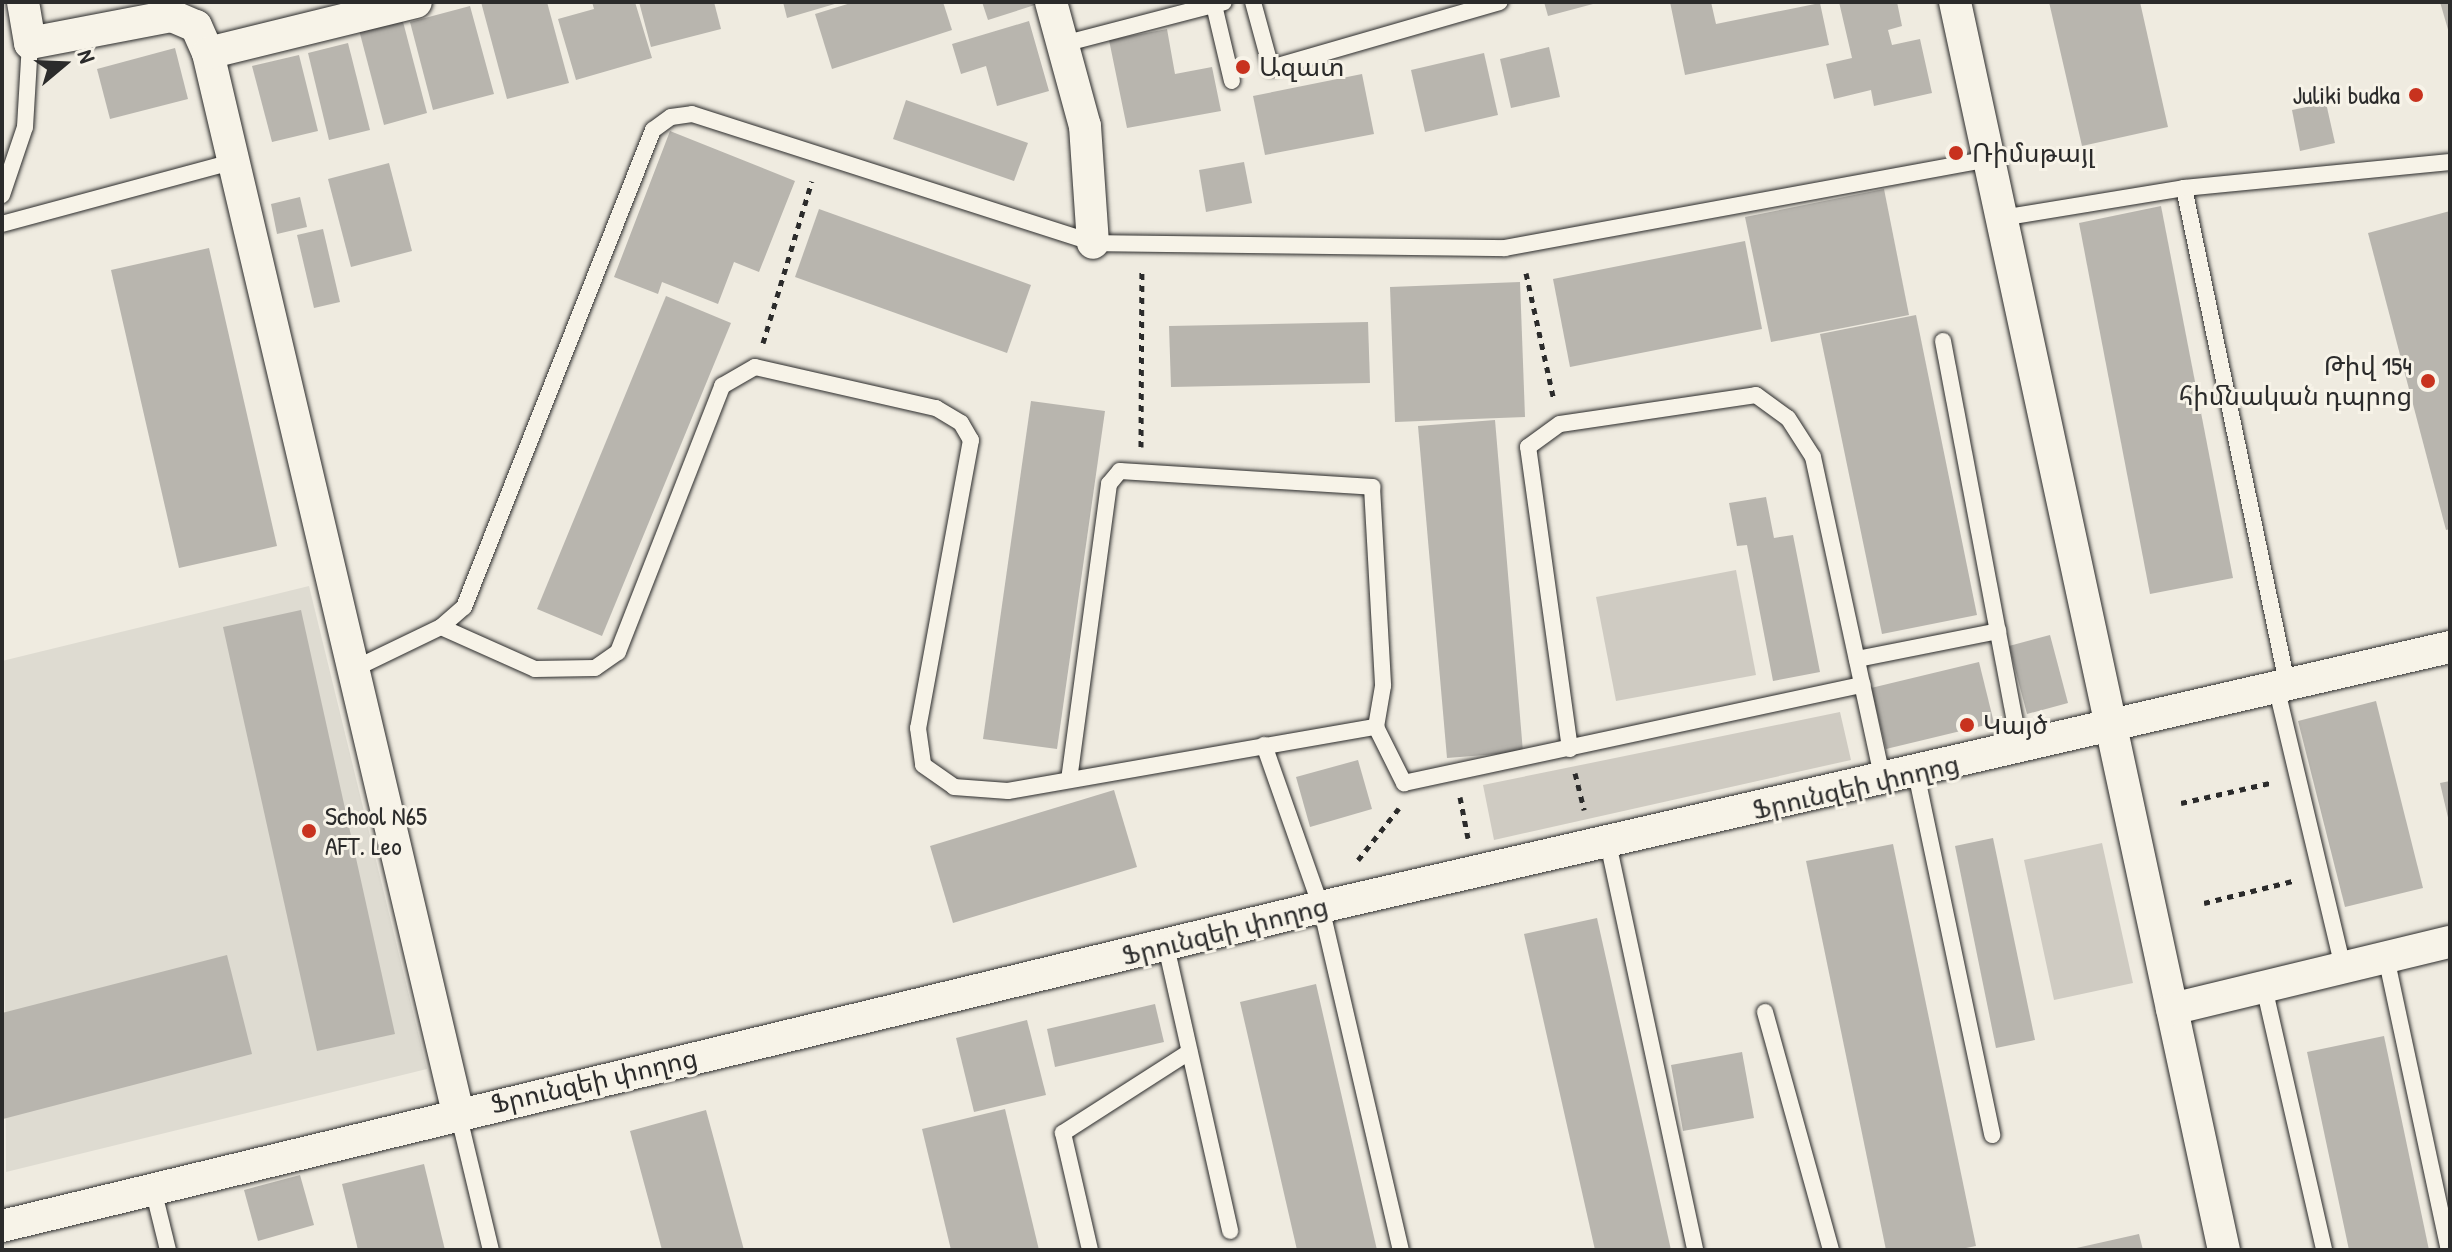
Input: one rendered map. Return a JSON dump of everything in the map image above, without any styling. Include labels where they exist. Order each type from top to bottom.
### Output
[{"type":"street","points":[[23,2],[30,43],[172,16],[196,26],[208,53],[238,161],[458,1113]]},
{"type":"street","points":[[208,53],[416,2]]},
{"type":"street","points":[[1051,2],[1067,43],[1085,126],[1093,243]]},
{"type":"street","points":[[1955,2],[2224,1250]]},
{"type":"street","name":"Ֆրունզեի փողոց","points":[[2,1226],[458,1113],[1321,907],[2020,750],[2281,684],[2450,647]]},
{"type":"street","points":[[2172,1009],[2450,942]]},
{"type":"lane","points":[[1253,2],[1271,68],[1500,2]]},
{"type":"lane","points":[[1067,43],[1219,3],[1232,81]]},
{"type":"lane","points":[[2,195],[25,127],[30,43]]},
{"type":"lane","points":[[356,668],[441,627],[464,607],[653,130],[692,114],[1093,243],[1520,245],[1989,159]]},
{"type":"lane","points":[[2,224],[238,161]]},
{"type":"lane","points":[[2001,218],[2184,188],[2450,162]]},
{"type":"lane","points":[[2184,188],[2297,777],[2343,968]]},
{"type":"lane","points":[[1943,341],[2020,750]]},
{"type":"lane","points":[[441,627],[535,669],[595,668],[618,652],[722,386],[755,367],[936,408],[961,423],[971,440],[918,728],[923,765],[954,787],[1008,791],[1376,727]]},
{"type":"lane","points":[[1570,749],[1528,447],[1560,424],[1756,395],[1788,418],[1813,457],[1883,781]]},
{"type":"lane","points":[[1069,780],[1109,484],[1120,471],[1372,487],[1383,686],[1376,727],[1404,783],[1863,685]]},
{"type":"lane","points":[[1857,659],[1998,631]]},
{"type":"lane","points":[[1264,745],[1321,907],[1401,1250]]},
{"type":"lane","points":[[1916,773],[1992,1135]]},
{"type":"lane","points":[[1600,845],[1695,1250]]},
{"type":"lane","points":[[1166,946],[1230,1231]]},
{"type":"lane","points":[[2386,957],[2449,1250]]},
{"type":"lane","points":[[2264,987],[2324,1250]]},
{"type":"lane","points":[[1765,1012],[1831,1250]]},
{"type":"lane","points":[[1090,1250],[1063,1133],[1189,1052]]},
{"type":"lane","points":[[458,1113],[491,1250]]},
{"type":"lane","points":[[153,1189],[168,1250]]},
{"type":"path","points":[[755,367],[820,153]]},
{"type":"path","points":[[1141,472],[1142,244]]},
{"type":"path","points":[[1520,245],[1560,424]]},
{"type":"path","points":[[1570,749],[1600,845]]},
{"type":"path","points":[[1456,772],[1474,873]]},
{"type":"path","points":[[2181,803],[2297,777]]},
{"type":"path","points":[[1321,907],[1422,779]]},
{"type":"path","points":[[2204,903],[2320,874]]},
{"type":"shaded area","points":[[1736,570],[1756,675],[1616,701],[1596,597]]},
{"type":"shaded area","points":[[309,586],[427,1069],[6,1172],[2,661]]},
{"type":"shaded area","points":[[1840,712],[1851,760],[1494,840],[1483,785]]},
{"type":"shaded area","points":[[2102,843],[2133,983],[2054,1000],[2024,860]]},
{"type":"building","points":[[481,2],[547,2],[569,83],[507,99]]},
{"type":"building","points":[[592,2],[635,2],[652,58],[576,80],[558,19],[594,9]]},
{"type":"building","points":[[639,2],[714,2],[721,29],[651,47]]},
{"type":"building","points":[[783,2],[838,2],[838,3],[787,18]]},
{"type":"building","points":[[854,2],[943,2],[952,30],[832,69],[815,14]]},
{"type":"building","points":[[982,2],[1041,2],[1041,3],[988,20]]},
{"type":"building","points":[[1544,2],[1592,2],[1593,4],[1548,16]]},
{"type":"building","points":[[1670,2],[1711,2],[1716,24],[1820,3],[1829,45],[1685,75]]},
{"type":"building","points":[[1839,2],[1897,2],[1902,26],[1888,30],[1892,45],[1920,39],[1932,93],[1874,106],[1871,90],[1834,99],[1826,64],[1852,58]]},
{"type":"building","points":[[2049,2],[2140,2],[2168,127],[2082,146]]},
{"type":"building","points":[[2440,2],[2450,2],[2450,33],[2449,33]]},
{"type":"building","points":[[470,6],[494,94],[433,110],[410,22]]},
{"type":"building","points":[[402,18],[427,113],[384,125],[359,30]]},
{"type":"building","points":[[1029,21],[1049,91],[997,106],[986,66],[961,74],[952,44]]},
{"type":"building","points":[[1167,29],[1175,74],[1212,67],[1221,111],[1127,128],[1109,40]]},
{"type":"building","points":[[348,43],[370,130],[329,140],[308,53]]},
{"type":"building","points":[[1549,47],[1560,97],[1511,108],[1500,59]]},
{"type":"building","points":[[175,48],[188,99],[110,119],[97,69]]},
{"type":"building","points":[[1484,53],[1498,115],[1425,132],[1411,70]]},
{"type":"building","points":[[299,55],[318,131],[272,142],[252,66]]},
{"type":"building","points":[[1362,74],[1374,134],[1265,155],[1253,96]]},
{"type":"building","points":[[906,100],[1028,143],[1014,181],[893,139]]},
{"type":"building","points":[[2326,103],[2335,143],[2300,151],[2292,110]]},
{"type":"building","points":[[670,131],[795,181],[759,272],[734,262],[718,304],[662,282],[658,294],[614,277]]},
{"type":"building","points":[[1244,162],[1252,203],[1206,212],[1199,170]]},
{"type":"building","points":[[389,163],[412,251],[351,267],[328,179]]},
{"type":"building","points":[[1884,189],[1909,315],[1771,342],[1745,217]]},
{"type":"building","points":[[300,197],[307,227],[277,234],[271,204]]},
{"type":"building","points":[[2161,206],[2233,578],[2150,594],[2079,223]]},
{"type":"building","points":[[819,209],[1031,285],[1007,353],[795,277]]},
{"type":"building","name":"Թիվ 154 հիմնական դպրոց","points":[[2450,211],[2450,529],[2446,530],[2368,233]]},
{"type":"building","points":[[323,229],[340,302],[314,308],[297,235]]},
{"type":"building","points":[[1745,241],[1762,329],[1570,367],[1553,279]]},
{"type":"building","points":[[209,248],[277,546],[179,568],[111,270]]},
{"type":"building","points":[[1520,282],[1525,417],[1395,422],[1390,287]]},
{"type":"building","points":[[666,296],[731,323],[602,636],[537,609]]},
{"type":"building","points":[[1916,315],[1977,615],[1882,634],[1820,334]]},
{"type":"building","points":[[1368,322],[1370,383],[1171,387],[1169,326]]},
{"type":"building","points":[[1031,401],[1105,411],[1057,749],[983,739]]},
{"type":"building","points":[[1495,420],[1523,752],[1447,758],[1418,426]]},
{"type":"building","points":[[1766,497],[1774,538],[1793,535],[1820,672],[1773,681],[1747,545],[1737,546],[1729,503]]},
{"type":"building","name":"School N65 AFT. Leo","points":[[301,610],[395,1034],[317,1051],[223,627]]},
{"type":"building","points":[[2050,635],[2068,703],[2027,714],[2009,646]]},
{"type":"building","points":[[1979,662],[1994,723],[1886,749],[1871,688]]},
{"type":"building","points":[[2376,701],[2423,888],[2345,907],[2298,721]]},
{"type":"building","points":[[1358,760],[1372,809],[1310,827],[1296,777]]},
{"type":"building","points":[[2450,781],[2450,822],[2449,822],[2440,783]]},
{"type":"building","points":[[1114,790],[1137,867],[953,923],[930,846]]},
{"type":"building","points":[[1993,838],[2035,1040],[1996,1048],[1955,846]]},
{"type":"building","points":[[1893,844],[1976,1246],[1956,1250],[1886,1250],[1806,861]]},
{"type":"building","points":[[1597,918],[1671,1250],[1595,1250],[1524,934]]},
{"type":"building","points":[[227,955],[252,1054],[3,1119],[2,1013]]},
{"type":"building","points":[[1316,984],[1377,1250],[1297,1250],[1240,1002]]},
{"type":"building","points":[[1155,1004],[1164,1042],[1055,1067],[1047,1029]]},
{"type":"building","points":[[1027,1020],[1046,1095],[974,1112],[956,1038]]},
{"type":"building","points":[[2384,1036],[2429,1250],[2349,1250],[2307,1052]]},
{"type":"building","points":[[1742,1052],[1754,1118],[1683,1131],[1671,1065]]},
{"type":"building","points":[[1005,1109],[1039,1250],[951,1250],[922,1129]]},
{"type":"building","points":[[706,1110],[744,1250],[662,1250],[630,1131]]},
{"type":"building","points":[[424,1164],[445,1250],[358,1250],[342,1184]]},
{"type":"building","points":[[300,1175],[314,1225],[258,1241],[244,1190]]},
{"type":"building","points":[[2139,1234],[2143,1250],[2072,1250],[2072,1249]]},
{"type":"place","name":"Ազատ","points":[[1243,67]]},
{"type":"place","name":"Juliki budka","points":[[2416,95]]},
{"type":"place","name":"Ռիմսթայլ","points":[[1956,153]]},
{"type":"place","name":"Թիվ 154 հիմնական դպրոց","points":[[2428,381]]},
{"type":"place","name":"Կայծ","points":[[1967,725]]},
{"type":"place","name":"School N65 AFT. Leo","points":[[309,831]]}]
